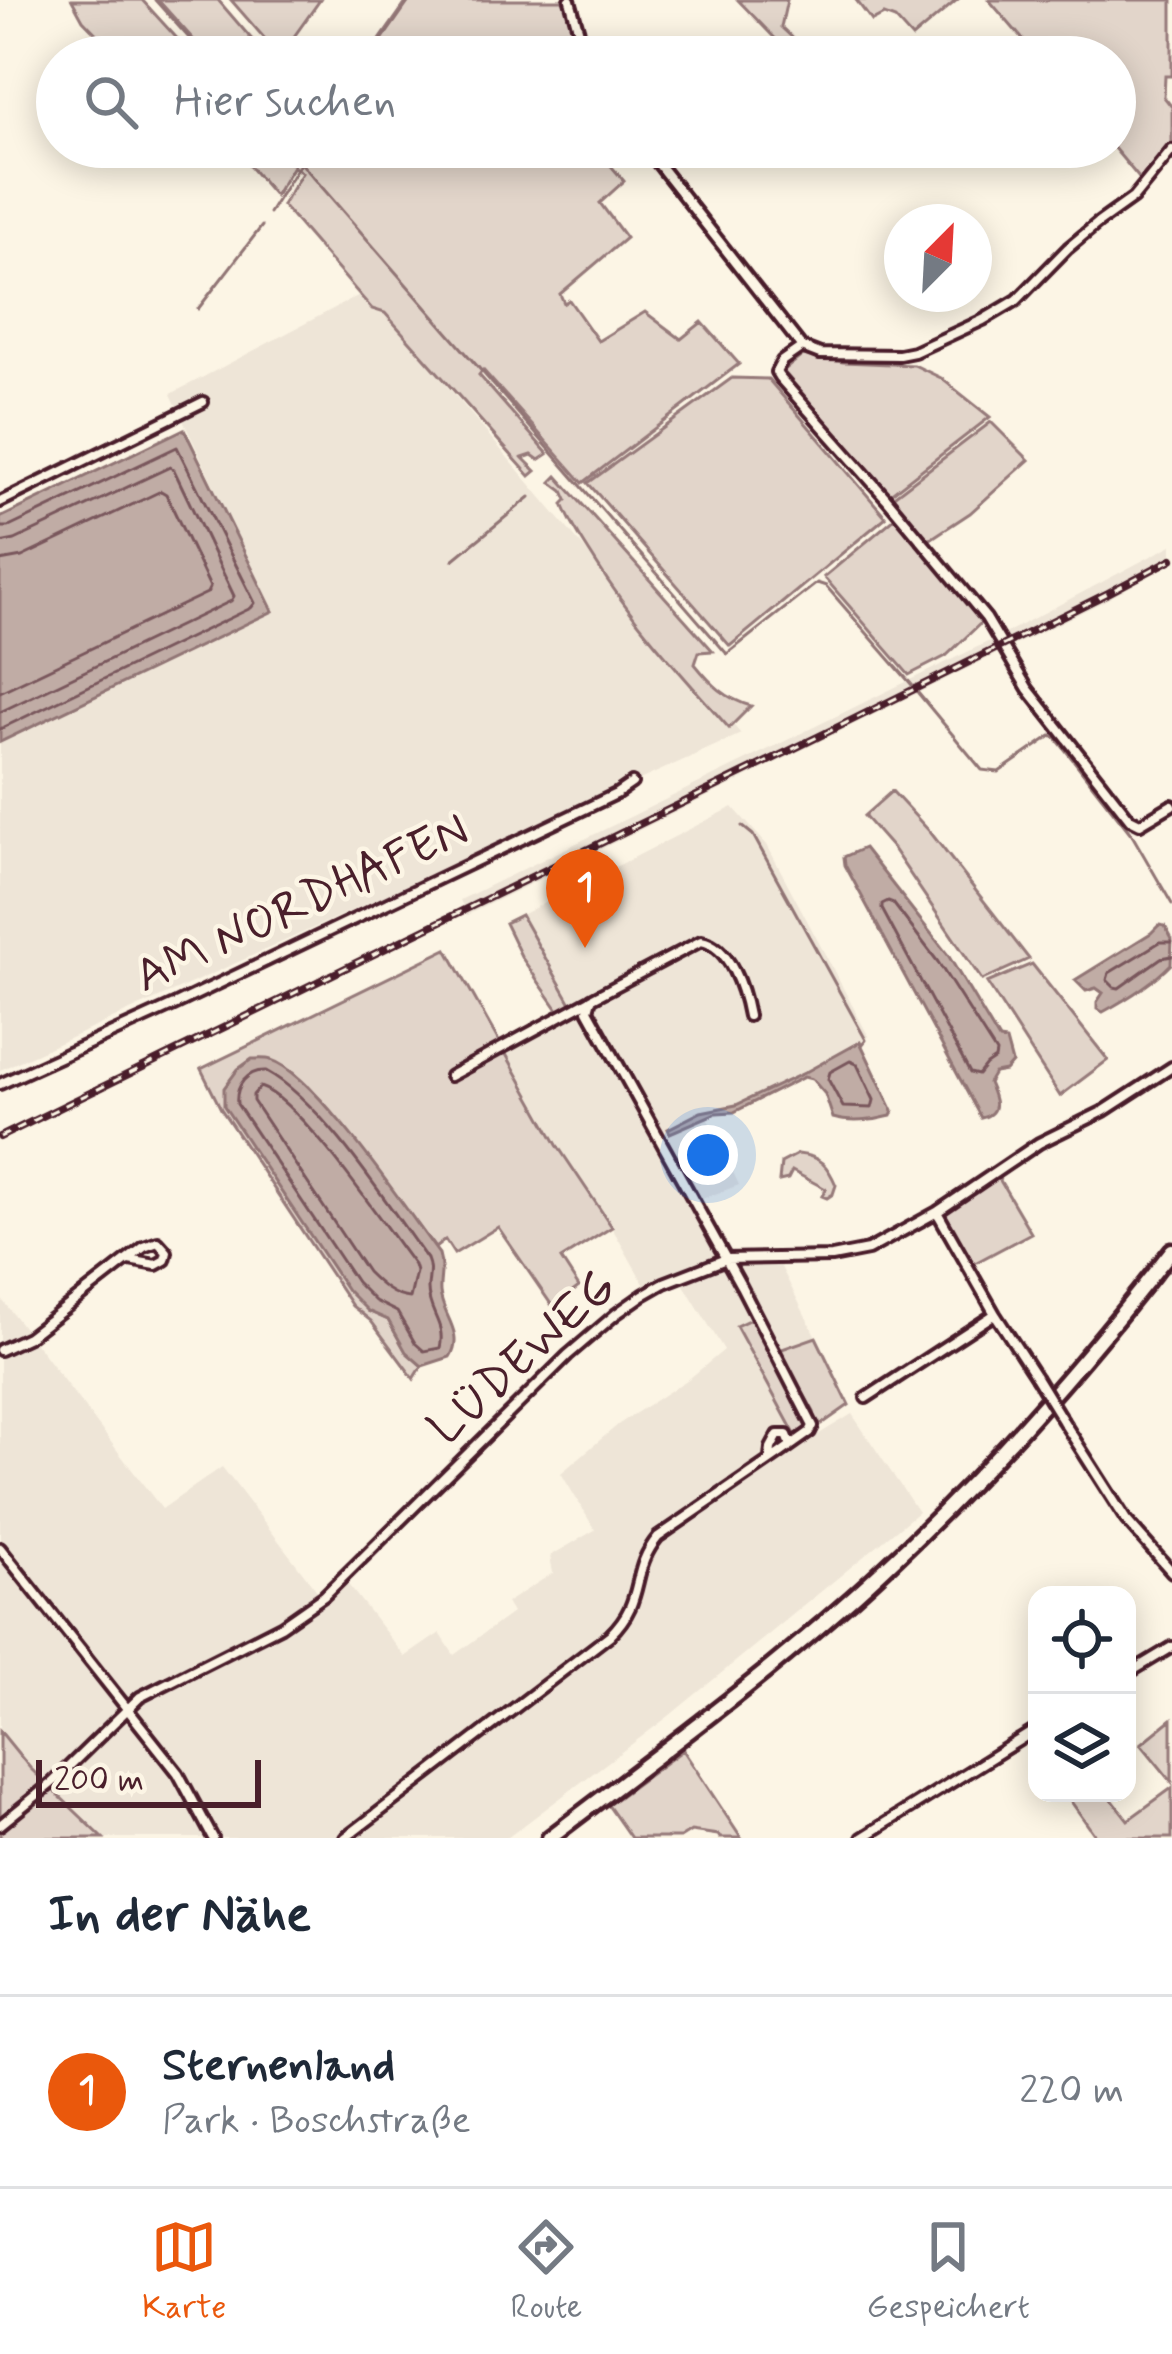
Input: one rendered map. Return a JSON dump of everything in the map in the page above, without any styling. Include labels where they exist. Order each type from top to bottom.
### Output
[{"type":"main road","points":[[549,1838],[763,1674],[884,1569],[1046,1403],[1172,1250]]},
{"type":"street","points":[[570,0],[580,36]]},
{"type":"street","points":[[661,168],[802,347],[820,354],[899,356],[1017,300],[1068,248],[1146,186],[1172,150]]},
{"type":"street","points":[[802,347],[778,365],[779,377],[986,618],[1028,689],[1130,819],[1140,824],[1172,805]]},
{"type":"street","points":[[0,502],[203,402]]},
{"type":"street","name":"AM NORDHAFEN","points":[[0,1084],[567,818],[632,783]]},
{"type":"street","points":[[450,1076],[701,941],[721,950],[743,993],[748,1016]]},
{"type":"street","points":[[345,1838],[610,1635],[633,1606],[641,1564],[658,1537],[813,1426],[726,1259],[611,1056],[588,1010],[591,999]]},
{"type":"street","name":"LÜDEWEG","points":[[0,1825],[158,1685],[256,1639],[324,1596],[592,1333],[629,1304],[664,1283],[726,1259],[858,1253],[937,1212],[1039,1143],[1077,1127],[1172,1066]]},
{"type":"street","points":[[937,1212],[995,1314],[1126,1520],[1172,1572]]},
{"type":"street","points":[[0,1350],[28,1337],[144,1247],[158,1242],[167,1252],[165,1260],[156,1265],[129,1259]]},
{"type":"street","points":[[866,1398],[995,1314]]},
{"type":"street","points":[[770,1459],[778,1435],[787,1435],[791,1445]]},
{"type":"street","points":[[0,1548],[178,1773],[213,1838]]},
{"type":"street","points":[[1136,1669],[1172,1647]]},
{"type":"street","points":[[862,1838],[1028,1735]]},
{"type":"shaded area","points":[[72,0],[142,0],[175,36],[99,36]]},
{"type":"shaded area","points":[[158,0],[218,0],[249,36],[190,36]]},
{"type":"shaded area","points":[[231,0],[320,0],[294,36],[262,36]]},
{"type":"shaded area","points":[[408,0],[566,0],[575,36],[383,36]]},
{"type":"shaded area","points":[[738,0],[787,0],[781,27],[791,36],[773,36]]},
{"type":"shaded area","points":[[856,0],[957,0],[914,36],[884,15],[872,21]]},
{"type":"shaded area","points":[[989,0],[1172,0],[1172,76],[1165,76],[1164,97],[1172,107],[1172,146],[1144,184],[1131,168],[1136,168],[1136,36],[1020,36]]},
{"type":"shaded area","points":[[251,168],[292,168],[275,196]]},
{"type":"shaded area","points":[[296,168],[613,168],[624,181],[600,203],[626,238],[560,294],[564,303],[569,300],[598,341],[645,312],[681,339],[702,322],[739,364],[583,483],[483,370],[479,375],[548,454],[539,460],[532,455],[523,458],[536,471],[530,476],[385,313],[372,309],[282,205],[302,173]]},
{"type":"shaded area","points":[[367,291],[741,734],[0,1070],[0,742],[272,611],[171,394]]},
{"type":"shaded area","points":[[803,355],[914,365],[941,378],[990,417],[889,495],[783,371]]},
{"type":"shaded area","points":[[732,378],[768,379],[886,517],[730,646],[588,483]]},
{"type":"shaded area","points":[[991,422],[1029,460],[970,513],[926,542],[891,498]]},
{"type":"shaded area","points":[[557,476],[713,651],[699,652],[695,664],[727,695],[751,706],[729,728],[610,584],[570,519],[563,491],[551,482]]},
{"type":"shaded area","points":[[896,517],[983,621],[946,656],[909,675],[824,577]]},
{"type":"shaded area","points":[[1172,545],[1172,563],[1104,601],[467,915],[460,900],[1002,635]]},
{"type":"shaded area","points":[[892,791],[931,833],[1029,959],[982,980],[893,849],[864,816]]},
{"type":"shaded area","points":[[733,807],[767,845],[869,1037],[735,1105],[701,1112],[669,1129],[707,1117],[739,1185],[699,1200],[732,1262],[779,1263],[816,1337],[779,1350],[761,1314],[737,1326],[801,1445],[852,1414],[918,1512],[669,1716],[507,1838],[103,1838],[30,1768],[0,1731],[0,1297],[162,1509],[222,1467],[324,1600],[346,1582],[405,1657],[440,1633],[454,1655],[512,1613],[506,1603],[553,1573],[550,1556],[595,1530],[561,1473],[619,1424],[724,1350],[678,1275],[648,1291],[500,1044],[571,1005],[521,915]]},
{"type":"shaded area","points":[[521,915],[572,1005],[559,1011],[522,958],[505,923]]},
{"type":"shaded area","points":[[447,949],[557,1145],[612,1227],[561,1259],[579,1287],[553,1307],[498,1227],[454,1254],[445,1240],[435,1248],[308,1086],[368,1311],[388,1320],[406,1351],[422,1366],[414,1379],[371,1321],[352,1306],[221,1109],[201,1069]]},
{"type":"shaded area","points":[[1032,964],[1108,1060],[1060,1096],[987,983]]},
{"type":"shaded area","points":[[798,1154],[826,1167],[836,1185],[833,1194],[822,1196],[826,1189],[792,1171],[788,1179],[779,1181],[781,1163]]},
{"type":"shaded area","points":[[998,1177],[1031,1233],[973,1264],[943,1216]]},
{"type":"shaded area","points":[[753,1318],[805,1411],[809,1427],[797,1438],[736,1326]]},
{"type":"shaded area","points":[[816,1337],[849,1405],[822,1424],[816,1421],[779,1350]]},
{"type":"shaded area","points":[[1172,1719],[1172,1782],[1141,1744]]},
{"type":"shaded area","points":[[0,1731],[30,1768],[103,1838],[0,1838]]},
{"type":"shaded area","points":[[683,1750],[741,1838],[691,1831],[680,1838],[631,1838],[608,1805]]},
{"type":"shaded area","points":[[1172,1788],[1172,1838],[1097,1838],[1071,1802],[1114,1802],[1128,1820]]},
{"type":"water","points":[[184,429],[273,611],[0,742],[0,518]]},
{"type":"water","points":[[864,848],[948,955],[999,1040],[1006,1041],[1012,1063],[994,1073],[988,1083],[995,1104],[988,1116],[981,1118],[845,865],[844,857]]},
{"type":"water","points":[[1159,925],[1165,926],[1172,939],[1171,964],[1130,996],[1103,1012],[1097,1009],[1103,993],[1096,988],[1086,991],[1075,980]]},
{"type":"water","points":[[860,1042],[893,1111],[891,1116],[862,1121],[833,1118],[825,1094],[804,1077],[734,1112],[716,1113],[670,1133],[668,1129],[701,1112],[736,1105]]},
{"type":"water","points":[[252,1059],[271,1060],[312,1090],[360,1146],[439,1254],[442,1301],[455,1340],[450,1357],[422,1366],[406,1352],[388,1320],[368,1311],[347,1290],[224,1106],[224,1088]]},
{"type":"waterway","points":[[155,0],[187,36]]},
{"type":"waterway","points":[[385,36],[410,0]]},
{"type":"waterway","points":[[269,213],[297,168]]},
{"type":"waterway","points":[[305,168],[727,654],[817,583],[826,586],[912,685]]},
{"type":"waterway","points":[[198,309],[262,226]]},
{"type":"waterway","points":[[453,560],[530,497]]},
{"type":"waterway","points":[[918,693],[982,770],[999,772],[1051,736],[1056,738],[1132,835],[1172,904]]},
{"type":"waterway","points":[[742,826],[753,835],[866,1040],[862,1045]]},
{"type":"railway","points":[[0,1137],[1172,559]]},
{"type":"place","name":"Sternenland","points":[[585,948]]}]
